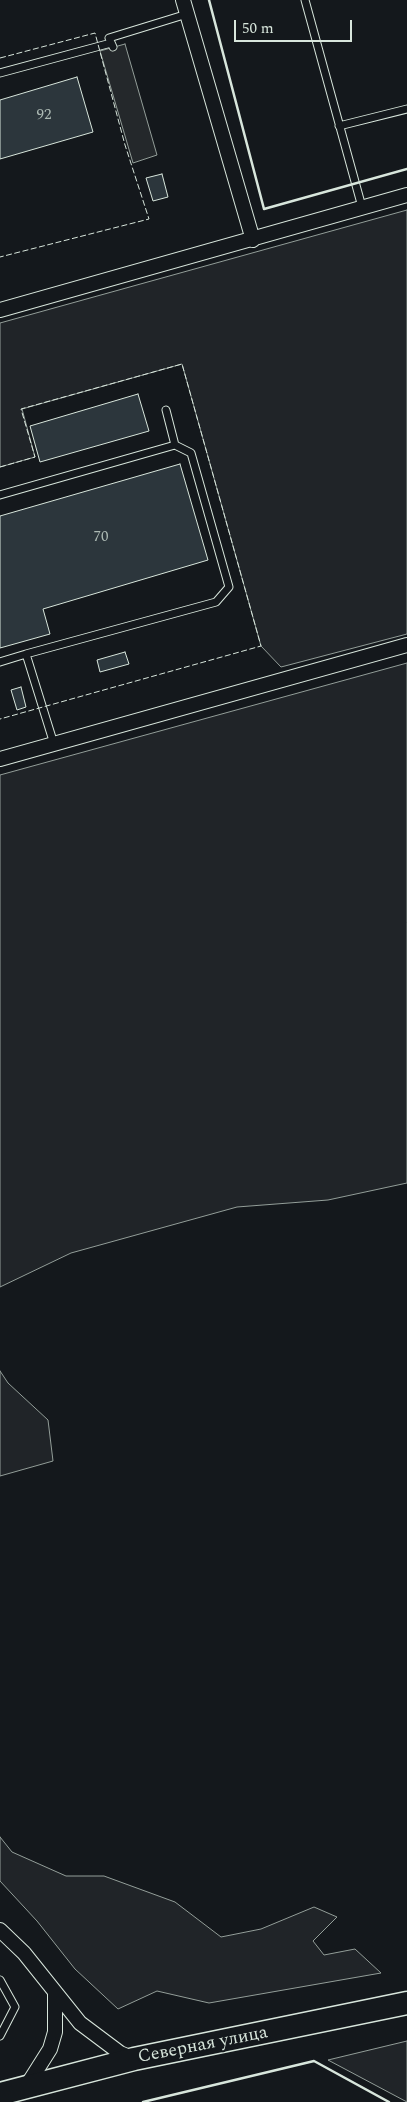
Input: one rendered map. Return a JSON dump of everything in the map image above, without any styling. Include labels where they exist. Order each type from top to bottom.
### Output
[{"type":"main road","name":"Северная улица","points":[[0,2094],[134,2059],[407,2003]]},
{"type":"street","points":[[183,0],[253,240]]},
{"type":"street","points":[[0,310],[407,195]]},
{"type":"street","points":[[0,759],[407,645]]},
{"type":"street","points":[[0,1930],[24,1953],[80,2023],[120,2053],[134,2059]]},
{"type":"street","points":[[26,2088],[50,2049],[55,2032],[55,1993]]},
{"type":"lane","points":[[304,0],[362,207]]},
{"type":"lane","points":[[0,73],[112,45],[109,38],[187,14]]},
{"type":"lane","points":[[339,126],[407,110]]},
{"type":"lane","points":[[166,410],[175,445]]},
{"type":"lane","points":[[0,495],[175,445],[191,454],[228,587],[216,602],[0,662]]},
{"type":"lane","points":[[26,654],[54,745]]},
{"type":"lane","points":[[0,1980],[15,2007],[0,2036]]},
{"type":"shaded area","points":[[125,44],[157,155],[133,163],[100,51]]},
{"type":"shaded area","points":[[407,210],[407,634],[281,667],[261,646],[182,364],[22,409],[35,457],[0,467],[0,323]]},
{"type":"shaded area","points":[[407,663],[407,1183],[328,1200],[237,1207],[71,1253],[0,1287],[0,775]]},
{"type":"shaded area","points":[[0,1371],[8,1383],[48,1420],[53,1461],[0,1476]]},
{"type":"shaded area","points":[[0,1837],[12,1852],[66,1876],[104,1876],[175,1902],[221,1937],[261,1929],[314,1907],[337,1917],[313,1941],[324,1955],[355,1949],[381,1973],[209,2003],[157,1991],[118,2009],[75,1969],[37,1921],[0,1881]]},
{"type":"shaded area","points":[[407,2041],[407,2102],[328,2060]]},
{"type":"building","points":[[77,77],[93,132],[0,159],[0,100]]},
{"type":"building","points":[[162,174],[168,197],[153,201],[146,178]]},
{"type":"building","points":[[138,394],[149,431],[40,462],[30,426]]},
{"type":"building","points":[[180,464],[208,560],[43,609],[50,634],[0,648],[0,516]]},
{"type":"building","points":[[125,652],[129,664],[100,672],[97,660]]},
{"type":"building","points":[[21,687],[26,707],[17,710],[11,690]]},
{"type":"fence","points":[[0,58],[95,33],[125,145],[149,219],[0,257]]},
{"type":"fence","points":[[0,467],[35,457],[21,409],[182,364],[261,646],[0,719]]},
{"type":"wall","points":[[209,0],[264,209],[407,169]]},
{"type":"wall","points":[[143,2102],[314,2061],[389,2102]]}]
